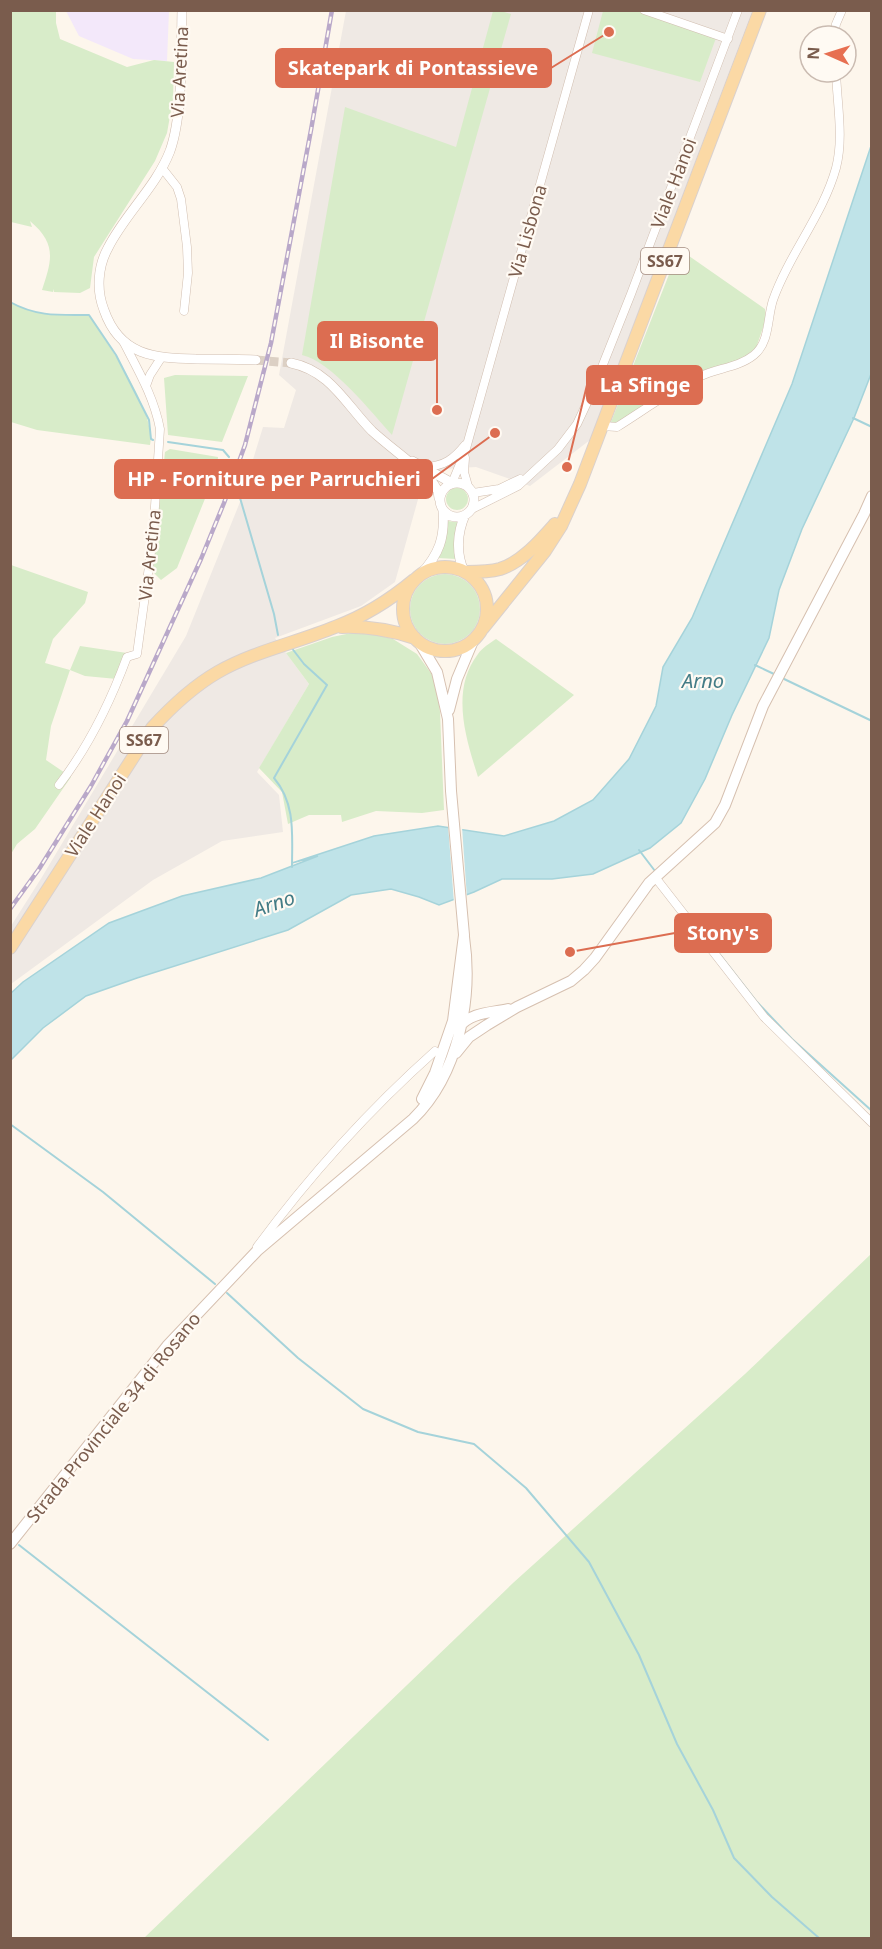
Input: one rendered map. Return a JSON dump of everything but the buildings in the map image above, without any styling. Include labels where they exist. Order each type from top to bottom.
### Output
[{"type":"main road","name":"SS67","points":[[483,628],[545,550],[561,526],[580,484],[760,10]]},
{"type":"main road","points":[[445,1071],[461,1044],[487,1025],[517,1007],[571,981],[584,970],[655,877],[716,824],[763,706],[872,496]]},
{"type":"main road","name":"SS67","points":[[465,572],[487,572],[509,565],[544,537],[568,510]]},
{"type":"main road","name":"Viale Hanoi","points":[[10,948],[152,728],[193,688],[220,671],[251,656],[368,613],[391,599],[418,577],[442,567],[454,567],[465,572]]},
{"type":"main road","points":[[465,572],[476,580],[484,591],[487,603],[487,616],[483,628],[473,641]]},
{"type":"main road","name":"Viale Hanoi","points":[[417,640],[408,628],[404,609],[407,591],[418,577]]},
{"type":"main road","name":"Viale Hanoi","points":[[335,627],[363,626],[388,629],[440,651],[463,648],[473,641]]},
{"type":"main road","name":"Strada Provinciale 34 di Rosano","points":[[10,1544],[167,1346],[257,1251],[418,1113],[445,1071],[462,1023],[467,972],[451,791],[448,719],[438,672],[417,640]]},
{"type":"main road","name":"Strada Provinciale 34 di Rosano","points":[[448,719],[457,679],[473,641]]},
{"type":"main road","name":"Strada Provinciale 34 di Rosano","points":[[405,1124],[430,1083],[447,1044],[457,1000],[464,936]]},
{"type":"main road","points":[[467,972],[469,993],[474,1007],[485,1013]]},
{"type":"main road","points":[[457,1000],[462,1023]]},
{"type":"main road","points":[[447,1044],[462,1023],[475,1015],[517,1007]]},
{"type":"main road","points":[[462,1023],[473,1028],[487,1025]]},
{"type":"street","name":"Via Aretina","points":[[59,785],[80,759],[101,720],[127,657],[137,654],[153,537],[161,446],[160,429],[157,412],[146,386],[122,340],[109,321],[102,306],[100,292],[102,266],[111,243],[162,168],[172,145],[177,122],[183,10]]},
{"type":"street","name":"Via Lisbona","points":[[452,483],[468,442],[589,10]]},
{"type":"street","points":[[644,10],[728,39]]},
{"type":"street","name":"Viale Hanoi","points":[[468,512],[487,500],[508,492],[530,475],[558,449],[578,424],[738,10]]},
{"type":"street","points":[[836,24],[842,10]]},
{"type":"street","points":[[602,426],[617,427],[702,375],[744,362],[761,347],[781,278],[828,191],[836,168],[840,148],[837,84]]},
{"type":"street","points":[[162,168],[177,187],[181,199],[188,265],[184,310]]},
{"type":"street","name":"Via Aretina","points":[[122,340],[131,348],[161,358],[256,360]]},
{"type":"street","points":[[139,372],[140,363],[145,354]]},
{"type":"street","points":[[146,386],[161,358]]},
{"type":"street","points":[[291,363],[315,372],[333,384],[370,428],[433,483],[439,498]]},
{"type":"street","points":[[426,467],[435,467],[456,458],[468,442]]},
{"type":"street","name":"Via Lisbona","points":[[465,452],[464,472],[470,490]]},
{"type":"street","points":[[405,457],[452,483],[442,489],[439,498]]},
{"type":"street","name":"Viale Hanoi","points":[[452,483],[457,482],[470,490],[499,489],[530,475]]},
{"type":"street","points":[[465,572],[460,562],[458,548],[459,535],[474,498],[470,490]]},
{"type":"street","name":"Viale Hanoi","points":[[418,577],[433,560],[442,544],[443,511],[439,498]]},
{"type":"street","points":[[443,511],[453,517],[468,512]]},
{"type":"street","points":[[655,877],[764,1017],[872,1123]]},
{"type":"street","points":[[242,1267],[290,1202],[334,1150],[396,1086],[435,1051]]},
{"type":"shaded area","points":[[66,11],[169,11],[167,61],[133,59],[79,36]]},
{"type":"shaded area","points":[[346,11],[752,11],[590,440],[530,486],[476,467],[444,469],[422,485],[395,582],[361,606],[275,638],[309,684],[257,772],[279,795],[283,832],[222,841],[153,880],[11,984],[11,926],[186,636],[240,502],[263,427],[284,428],[296,390],[279,375]]},
{"type":"green space","points":[[10,11],[56,11],[60,39],[127,67],[154,60],[174,62],[173,99],[167,133],[155,161],[94,257],[90,288],[80,293],[54,292],[54,289],[53,292],[42,290],[50,261],[45,237],[30,221],[32,227],[11,222]]},
{"type":"green space","points":[[493,11],[511,14],[392,435],[338,377],[313,359],[302,355],[345,107],[456,147]]},
{"type":"green space","points":[[603,11],[637,11],[716,38],[700,82],[592,53]]},
{"type":"green space","points":[[679,249],[765,309],[766,319],[756,348],[742,359],[698,372],[617,423],[611,422]]},
{"type":"green space","points":[[11,302],[39,313],[89,315],[139,397],[150,431],[150,445],[37,430],[11,422]]},
{"type":"green space","points":[[175,375],[248,376],[222,442],[168,435],[164,378]]},
{"type":"green space","points":[[170,449],[218,457],[217,469],[177,568],[161,580],[152,571],[165,452]]},
{"type":"green space","points":[[457,488],[465,491],[468,499],[465,507],[457,510],[449,507],[446,499],[449,491]]},
{"type":"green space","points":[[447,521],[457,522],[456,559],[438,558]]},
{"type":"green space","points":[[11,565],[88,592],[85,603],[53,639],[45,663],[70,670],[51,726],[46,760],[71,777],[35,829],[17,844],[11,854]]},
{"type":"green space","points":[[438,574],[452,574],[465,580],[474,589],[480,602],[478,622],[470,634],[452,644],[438,644],[425,638],[416,629],[410,616],[410,602],[416,589],[425,580]]},
{"type":"green space","points":[[361,631],[393,639],[417,654],[436,680],[440,712],[444,810],[422,813],[376,811],[342,822],[341,815],[309,815],[288,824],[282,792],[259,768],[309,684],[286,653],[332,637]]},
{"type":"green space","points":[[496,639],[574,695],[478,777],[465,731],[464,683],[469,668],[478,654]]},
{"type":"green space","points":[[80,646],[127,653],[117,679],[85,676],[70,670]]},
{"type":"green space","points":[[871,1254],[871,1938],[144,1938],[513,1583],[745,1374]]},
{"type":"water","name":"Arno","points":[[871,146],[871,374],[854,418],[802,529],[779,590],[769,638],[732,715],[705,779],[681,823],[650,848],[593,874],[552,879],[502,879],[439,905],[391,889],[351,895],[288,930],[86,996],[43,1028],[11,1060],[10,994],[23,982],[109,923],[182,896],[261,878],[318,856],[292,863],[374,836],[438,826],[504,836],[554,821],[593,800],[629,759],[656,706],[663,667],[692,618],[792,384]]},
{"type":"pier","points":[[448,825],[462,827],[467,898],[454,903]]},
{"type":"waterway","points":[[10,302],[39,313],[89,315],[116,355],[149,420],[153,440]]},
{"type":"waterway","points":[[853,418],[872,427]]},
{"type":"waterway","points":[[168,442],[223,450],[229,457]]},
{"type":"waterway","points":[[238,491],[278,635]]},
{"type":"waterway","points":[[291,647],[304,664],[327,685],[274,778],[286,798],[289,809],[292,832],[292,867]]},
{"type":"waterway","points":[[755,665],[774,674]]},
{"type":"waterway","points":[[782,678],[872,721]]},
{"type":"waterway","points":[[639,850],[655,871]]},
{"type":"waterway","points":[[714,947],[757,1002],[792,1039],[872,1111]]},
{"type":"waterway","points":[[10,1124],[103,1192],[215,1284]]},
{"type":"waterway","points":[[227,1293],[298,1358],[363,1409],[418,1432],[474,1444],[526,1488],[589,1562],[639,1655],[677,1744],[713,1810],[734,1858],[772,1897],[819,1938]]},
{"type":"waterway","points":[[19,1545],[268,1740]]},
{"type":"tunnel","points":[[256,360],[291,363]]},
{"type":"railway","points":[[10,909],[39,869],[91,786],[127,721],[201,559],[245,445],[271,343],[332,10]]},
{"type":"place","name":"Skatepark di Pontassieve","points":[[609,32]]},
{"type":"place","name":"Il Bisonte","points":[[437,410]]},
{"type":"place","name":"HP - Forniture per Parruchieri","points":[[495,433]]},
{"type":"place","name":"La Sfinge","points":[[567,467]]},
{"type":"place","name":"Stony's","points":[[570,952]]}]
